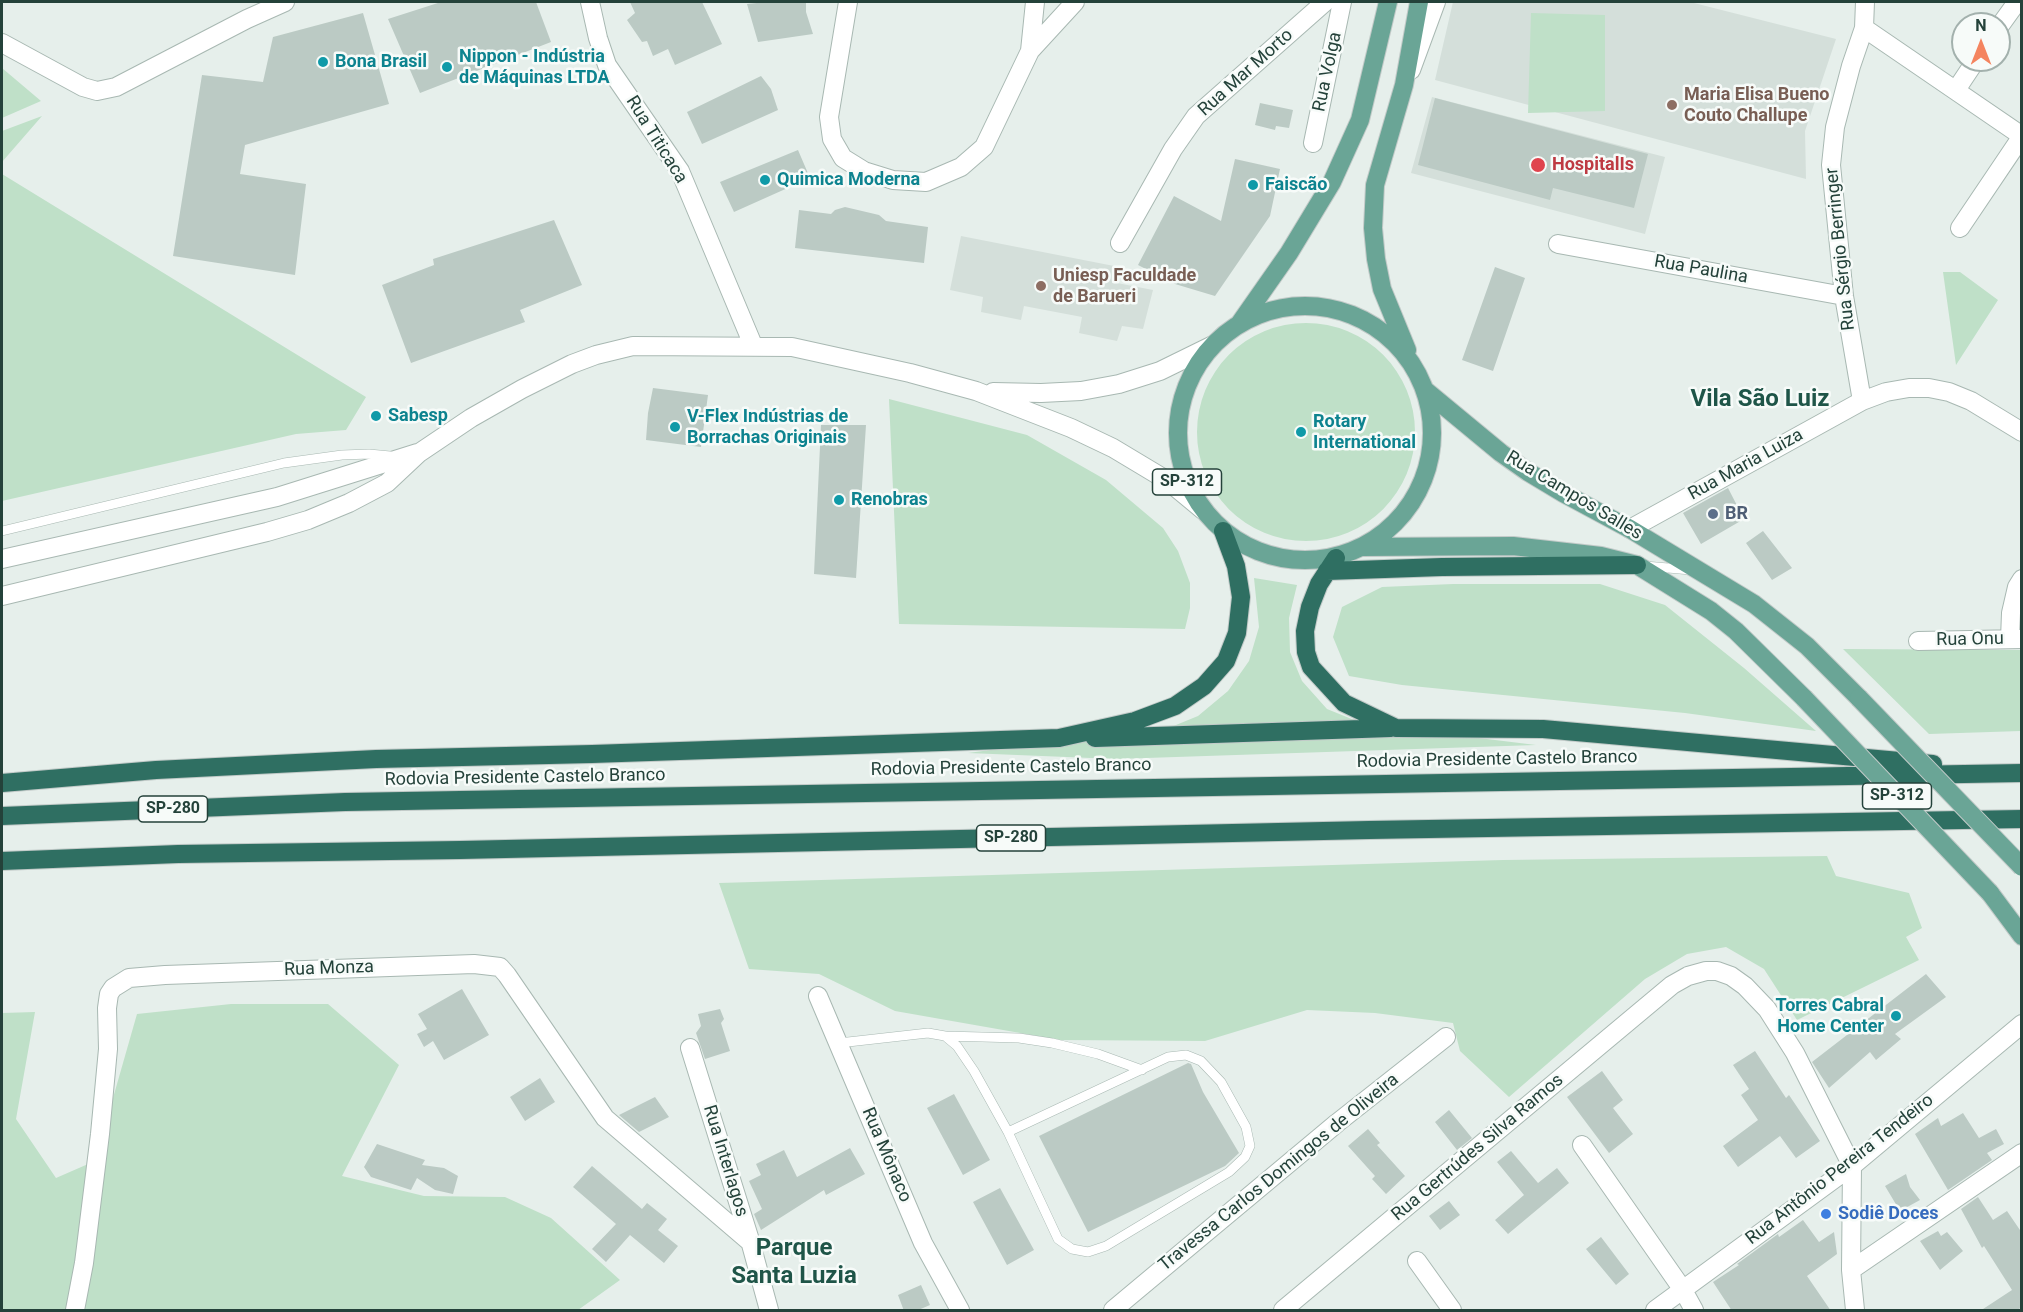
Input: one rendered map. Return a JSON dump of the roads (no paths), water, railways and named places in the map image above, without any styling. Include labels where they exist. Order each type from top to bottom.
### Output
[{"type":"highway","points":[[1059,738],[1135,721],[1175,706],[1204,686],[1226,661],[1237,633],[1241,597],[1236,566],[1223,531]]},
{"type":"highway","points":[[1396,728],[1344,703],[1311,667],[1306,652],[1305,631],[1310,607],[1331,564],[1442,567],[1637,565]]},
{"type":"highway","points":[[2,783],[156,770],[364,759],[1059,738],[1245,735],[1396,728],[1543,729],[2022,773]]},
{"type":"highway","name":"Rodovia Presidente Castelo Branco","points":[[2,816],[357,802],[2022,773]]},
{"type":"highway","name":"SP-280","points":[[2,861],[178,854],[2022,819]]},
{"type":"main road","name":"SP-312","points":[[1331,564],[1264,554],[1242,544],[1223,531],[1203,510],[1190,488],[1181,464],[1179,413],[1185,388],[1197,365],[1213,345],[1239,324],[1299,236],[1332,182],[1362,111],[1389,2]]},
{"type":"main road","name":"SP-312","points":[[1419,2],[1404,85],[1375,185],[1373,228],[1382,289],[1426,391]]},
{"type":"main road","points":[[1239,324],[1260,314],[1284,307],[1309,306],[1333,309],[1357,316],[1378,328],[1397,344],[1412,363]]},
{"type":"main road","points":[[1331,564],[1385,532],[1402,517],[1417,495],[1428,470],[1433,444],[1432,417],[1426,391]]},
{"type":"main road","name":"Rua Campos Salles","points":[[1426,391],[1501,453],[1528,472],[1730,588],[1778,622],[1807,646],[1859,698],[2022,867]]},
{"type":"main road","name":"Rua Campos Salles","points":[[1362,547],[1513,546],[1601,556],[1637,565],[1711,611],[1736,631],[1804,698],[1990,893],[2022,936]]},
{"type":"street","points":[[2,43],[83,87],[97,91],[116,87],[247,19],[285,2]]},
{"type":"street","name":"Rua Titicaca","points":[[590,2],[598,38],[608,65],[680,171],[753,345]]},
{"type":"street","points":[[848,2],[829,117],[832,139],[843,158],[864,171],[893,180],[926,182],[961,167],[984,147],[1030,51],[1075,2]]},
{"type":"street","points":[[1030,51],[1035,2]]},
{"type":"street","name":"Rua Mar Morto","points":[[1120,243],[1173,149],[1196,116],[1325,2]]},
{"type":"street","name":"Rua Volga","points":[[1313,143],[1342,2]]},
{"type":"street","points":[[1404,85],[1436,2]]},
{"type":"street","name":"Rua Sérgio Berringer","points":[[1862,401],[1844,296],[1832,193],[1832,147],[1851,66],[1864,28],[1865,2]]},
{"type":"street","points":[[1864,28],[2022,136],[1960,228]]},
{"type":"street","points":[[1956,90],[1969,72]]},
{"type":"street","name":"Rua Paulina","points":[[1558,244],[1844,296]]},
{"type":"street","points":[[976,391],[1041,393],[1081,391],[1119,384],[1160,371],[1213,345]]},
{"type":"street","points":[[2,559],[277,497],[412,455],[471,418],[553,373],[596,355],[633,346],[792,347],[910,373],[976,391],[1071,428],[1113,448],[1168,481],[1203,510]]},
{"type":"street","name":"Rua Maria Luiza","points":[[1630,529],[1862,401],[1894,391],[1929,388],[1948,392],[1971,401],[2022,432]]},
{"type":"street","points":[[2,596],[267,532],[308,519],[372,493],[403,470],[412,455]]},
{"type":"street","points":[[2016,639],[2011,613],[2017,587],[2022,579]]},
{"type":"street","name":"Rua Onu","points":[[1918,641],[2016,639]]},
{"type":"street","name":"Rua Monza","points":[[75,1311],[84,1263],[100,1134],[108,1049],[109,994],[113,988],[129,978],[462,964],[488,964],[500,968],[605,1118],[750,1242]]},
{"type":"street","name":"Rua Gertrúdes Silva Ramos","points":[[1283,1311],[1672,985],[1688,976],[1706,971],[1717,971],[1731,976],[1745,986],[1767,1009],[1795,1053],[1852,1166]]},
{"type":"street","name":"Rua Mônaco","points":[[818,996],[923,1243],[960,1311]]},
{"type":"street","name":"Rua Antônio Pereira Tendeiro","points":[[1655,1311],[1852,1166],[2022,1024]]},
{"type":"street","name":"Travessa Carlos Domingos de Oliveira","points":[[1113,1311],[1337,1123],[1446,1037]]},
{"type":"street","name":"Rua Interlagos","points":[[690,1047],[769,1311]]},
{"type":"street","points":[[1582,1145],[1683,1290],[1694,1311]]},
{"type":"street","points":[[1851,1269],[2022,1153]]},
{"type":"street","points":[[1852,1166],[1851,1269],[1855,1311]]},
{"type":"street","points":[[1417,1261],[1452,1311]]},
{"type":"lane","points":[[2,531],[284,463],[360,454],[412,455]]},
{"type":"lane","name":"Rua Campos Salles","points":[[1637,565],[1699,571]]},
{"type":"lane","points":[[839,1043],[928,1033],[945,1036],[1019,1038],[1098,1054],[1142,1070]]},
{"type":"lane","points":[[945,1036],[957,1046],[974,1071],[1008,1132],[1058,1239],[1072,1249],[1088,1252],[1106,1246],[1229,1172],[1245,1156],[1250,1146],[1246,1127],[1221,1082],[1201,1061],[1186,1055],[1168,1057],[1008,1132]]},
{"type":"place","name":"Bona Brasil","points":[[323,62]]},
{"type":"place","name":"Nippon - Indústria de Máquinas LTDA","points":[[447,67]]},
{"type":"place","name":"Maria Elisa Bueno Couto Challupe","points":[[1672,105]]},
{"type":"place","name":"HospitalIs","points":[[1538,165]]},
{"type":"place","name":"Quimica Moderna","points":[[765,180]]},
{"type":"place","name":"Faiscão","points":[[1253,185]]},
{"type":"place","name":"Uniesp Faculdade de Barueri","points":[[1041,286]]},
{"type":"place","name":"Sabesp","points":[[376,416]]},
{"type":"place","name":"V-Flex Indústrias de Borrachas Originais","points":[[675,427]]},
{"type":"place","name":"Rotary International","points":[[1301,432]]},
{"type":"place","name":"Renobras","points":[[839,500]]},
{"type":"place","name":"BR","points":[[1713,514]]},
{"type":"place","name":"Torres Cabral Home Center","points":[[1896,1016]]},
{"type":"place","name":"Sodiê Doces","points":[[1826,1214]]},
{"type":"district","name":"Vila São Luiz","points":[[1760,400]]},
{"type":"district","name":"Parque Santa Luzia","points":[[794,1263]]}]
